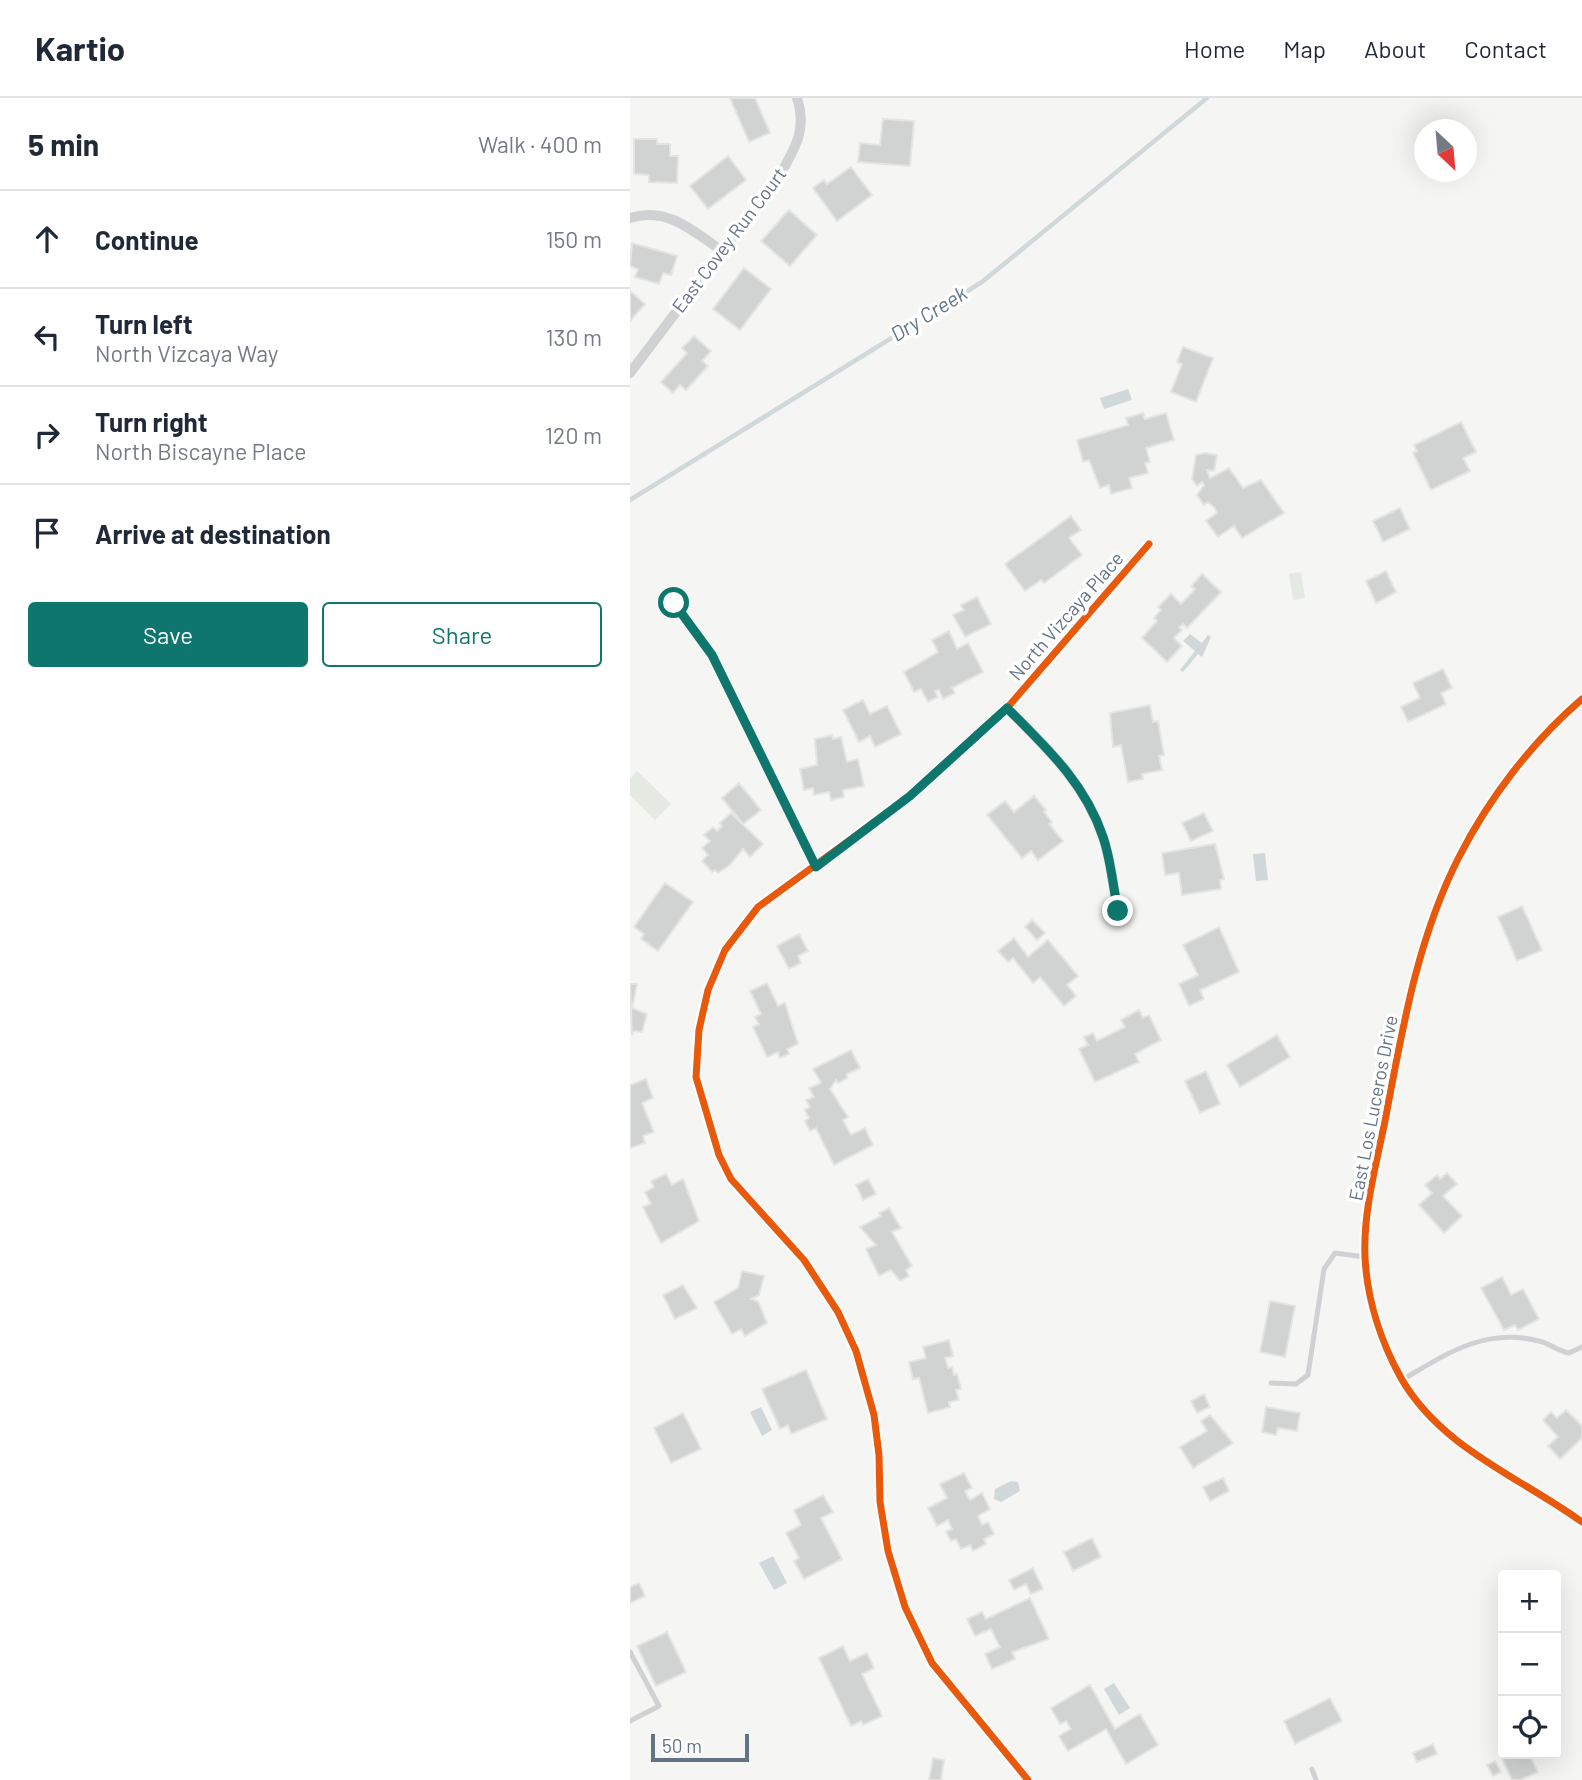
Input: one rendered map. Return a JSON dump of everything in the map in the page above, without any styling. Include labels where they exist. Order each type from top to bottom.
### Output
[{"type":"street","name":"East Covey Run Court","points":[[630,373],[797,147],[802,122],[797,98]]},
{"type":"street","points":[[630,218],[646,213],[662,214],[686,225],[722,251]]},
{"type":"street","name":"North Vizcaya Place","points":[[1028,1780],[932,1663],[905,1607],[888,1551],[880,1502],[880,1455],[874,1415],[856,1351],[838,1312],[804,1261],[732,1179],[719,1155],[696,1077],[702,1017],[708,990],[725,950],[758,906],[816,867],[910,796],[1007,708],[1149,544]]},
{"type":"street","name":"East Los Luceros Drive","points":[[1582,699],[1529,752],[1488,805],[1459,857],[1434,914],[1418,963],[1400,1045],[1370,1199],[1365,1257],[1373,1308],[1402,1380],[1448,1434],[1478,1457],[1552,1500],[1582,1522]]},
{"type":"street","points":[[1007,708],[1064,765],[1089,803],[1104,838],[1118,911]]},
{"type":"lane","points":[[674,603],[712,655],[816,867]]},
{"type":"lane","points":[[1271,1383],[1296,1384],[1308,1376],[1324,1269],[1329,1259],[1335,1253],[1365,1257]]},
{"type":"lane","points":[[1402,1380],[1460,1346],[1479,1340],[1540,1341],[1569,1353],[1582,1347]]},
{"type":"lane","points":[[630,1652],[659,1706],[630,1721]]},
{"type":"lane","points":[[1312,1769],[1316,1780]]},
{"type":"shaded area","points":[[1128,389],[1132,400],[1104,409],[1100,398]]},
{"type":"shaded area","points":[[1301,572],[1305,598],[1293,600],[1289,574]]},
{"type":"shaded area","points":[[1190,634],[1202,643],[1208,635],[1211,637],[1202,657],[1198,654],[1183,672],[1180,670],[1195,651],[1183,641]]},
{"type":"shaded area","points":[[637,771],[671,804],[655,820],[630,795],[630,779]]},
{"type":"shaded area","points":[[1265,853],[1268,880],[1256,881],[1253,854]]},
{"type":"shaded area","points":[[761,1407],[772,1430],[762,1436],[750,1412]]},
{"type":"shaded area","points":[[1011,1481],[1018,1482],[1020,1491],[1001,1502],[994,1499],[995,1489]]},
{"type":"shaded area","points":[[773,1556],[787,1583],[774,1590],[759,1563]]},
{"type":"shaded area","points":[[1114,1683],[1130,1708],[1119,1715],[1104,1689]]},
{"type":"building","points":[[730,98],[755,98],[770,133],[749,142]]},
{"type":"building","points":[[883,119],[914,121],[910,166],[858,162],[860,143],[880,145]]},
{"type":"building","points":[[634,139],[657,139],[657,144],[670,144],[670,156],[678,156],[677,183],[649,182],[649,175],[634,174]]},
{"type":"building","points":[[728,156],[746,180],[708,209],[690,186]]},
{"type":"building","points":[[851,167],[872,195],[837,221],[813,188],[824,180],[827,184]]},
{"type":"building","points":[[789,210],[817,235],[790,266],[761,241]]},
{"type":"building","points":[[632,243],[677,256],[671,275],[663,273],[659,284],[635,277],[638,269],[630,266]]},
{"type":"building","points":[[744,268],[771,289],[740,330],[713,309]]},
{"type":"building","points":[[630,291],[645,304],[630,321]]},
{"type":"building","points":[[694,336],[711,351],[702,361],[708,366],[686,390],[680,385],[673,393],[661,382],[687,353],[682,348]]},
{"type":"building","points":[[1183,347],[1213,358],[1196,402],[1171,392],[1182,364],[1177,362]]},
{"type":"building","points":[[1143,413],[1145,419],[1166,413],[1174,440],[1146,448],[1150,462],[1145,463],[1148,473],[1129,478],[1132,488],[1111,494],[1109,485],[1100,488],[1089,460],[1083,462],[1077,440],[1128,425],[1126,418]]},
{"type":"building","points":[[1461,422],[1476,452],[1463,458],[1470,471],[1431,490],[1413,453],[1417,451],[1414,445]]},
{"type":"building","points":[[1196,455],[1217,455],[1214,471],[1207,470],[1210,478],[1229,468],[1243,488],[1261,480],[1284,513],[1242,538],[1234,526],[1218,537],[1206,521],[1217,513],[1215,508],[1208,502],[1204,505],[1197,495],[1204,485],[1202,482],[1197,486],[1192,479]]},
{"type":"building","points":[[1400,508],[1410,529],[1383,542],[1373,521]]},
{"type":"building","points":[[1071,516],[1081,530],[1069,538],[1082,555],[1044,583],[1041,580],[1025,591],[1005,564]]},
{"type":"building","points":[[1386,571],[1396,592],[1376,603],[1366,581]]},
{"type":"building","points":[[1202,574],[1221,592],[1187,628],[1183,624],[1179,627],[1182,630],[1174,638],[1182,646],[1167,662],[1142,638],[1157,621],[1154,618],[1161,610],[1158,607],[1171,594],[1181,604],[1195,589],[1191,586]]},
{"type":"building","points":[[977,597],[991,624],[965,637],[953,615],[964,610],[961,605]]},
{"type":"building","points":[[949,631],[957,649],[968,643],[983,672],[952,688],[955,693],[943,699],[939,690],[935,691],[938,697],[928,702],[921,689],[914,692],[904,672],[938,652],[932,640]]},
{"type":"building","points":[[1443,669],[1452,688],[1441,693],[1446,704],[1408,722],[1401,707],[1420,698],[1413,683]]},
{"type":"building","points":[[863,700],[870,714],[887,706],[901,734],[875,747],[870,736],[859,742],[843,710]]},
{"type":"building","points":[[1150,705],[1153,722],[1158,721],[1164,755],[1159,756],[1162,770],[1142,774],[1143,779],[1128,782],[1121,745],[1113,747],[1110,713]]},
{"type":"building","points":[[832,735],[833,739],[841,737],[847,762],[858,759],[864,786],[843,790],[844,797],[831,800],[829,792],[814,795],[813,788],[804,790],[800,769],[817,765],[815,739]]},
{"type":"building","points":[[739,783],[761,810],[743,824],[722,798]]},
{"type":"building","points":[[1034,796],[1046,810],[1044,812],[1052,822],[1049,824],[1063,841],[1038,860],[1031,851],[1022,858],[987,815],[1005,801],[1014,812]]},
{"type":"building","points":[[731,813],[763,844],[750,857],[743,849],[730,865],[718,873],[715,870],[712,872],[702,861],[708,855],[702,848],[710,841],[704,835],[713,827],[717,831],[722,826],[720,823]]},
{"type":"building","points":[[1204,813],[1213,831],[1191,841],[1182,823]]},
{"type":"building","points":[[1215,844],[1224,879],[1220,880],[1221,889],[1182,895],[1179,873],[1165,875],[1162,853]]},
{"type":"building","points":[[665,883],[693,902],[658,951],[641,939],[644,934],[634,927]]},
{"type":"building","points":[[1522,906],[1542,950],[1517,961],[1498,917]]},
{"type":"building","points":[[1032,920],[1045,933],[1037,940],[1025,927]]},
{"type":"building","points":[[1219,927],[1239,972],[1200,990],[1204,999],[1189,1006],[1179,984],[1198,975],[1183,945]]},
{"type":"building","points":[[799,934],[808,951],[798,956],[801,963],[789,969],[777,946]]},
{"type":"building","points":[[1014,938],[1028,957],[1048,940],[1078,976],[1067,985],[1076,996],[1064,1006],[1040,977],[1033,983],[1013,958],[1008,962],[998,951]]},
{"type":"building","points":[[767,983],[778,1006],[785,1003],[798,1044],[787,1049],[789,1054],[780,1058],[778,1052],[767,1057],[753,1027],[759,1024],[755,1017],[761,1014],[750,991]]},
{"type":"building","points":[[630,984],[637,984],[632,1008],[647,1014],[642,1032],[634,1031],[632,1035]]},
{"type":"building","points":[[1139,1010],[1143,1018],[1149,1015],[1161,1040],[1135,1054],[1139,1062],[1095,1082],[1079,1049],[1088,1045],[1084,1037],[1093,1033],[1097,1041],[1125,1027],[1121,1020]]},
{"type":"building","points":[[1277,1035],[1290,1057],[1240,1087],[1227,1065]]},
{"type":"building","points":[[851,1050],[860,1068],[847,1074],[847,1078],[838,1083],[836,1080],[830,1089],[848,1117],[843,1120],[851,1135],[865,1128],[873,1145],[834,1165],[816,1128],[810,1131],[805,1121],[809,1118],[805,1110],[810,1107],[806,1100],[814,1097],[809,1088],[821,1083],[813,1069]]},
{"type":"building","points":[[1206,1071],[1220,1104],[1200,1113],[1185,1081]]},
{"type":"building","points":[[646,1079],[653,1098],[642,1103],[654,1132],[643,1136],[645,1143],[630,1148],[630,1085]]},
{"type":"building","points":[[1447,1173],[1457,1184],[1443,1196],[1462,1216],[1444,1233],[1419,1205],[1432,1193],[1425,1185],[1437,1175],[1440,1179]]},
{"type":"building","points":[[666,1174],[672,1185],[683,1179],[699,1221],[661,1243],[643,1207],[651,1204],[645,1192],[654,1187],[651,1181]]},
{"type":"building","points":[[868,1179],[876,1194],[863,1200],[856,1185]]},
{"type":"building","points":[[889,1208],[901,1228],[892,1232],[912,1266],[906,1270],[909,1276],[900,1281],[891,1270],[879,1276],[866,1249],[876,1245],[860,1227],[881,1216],[879,1213]]},
{"type":"building","points":[[742,1271],[764,1276],[759,1295],[751,1299],[758,1301],[767,1323],[745,1336],[741,1329],[732,1334],[714,1302],[738,1288]]},
{"type":"building","points":[[1502,1277],[1511,1295],[1523,1289],[1539,1319],[1518,1330],[1515,1325],[1504,1330],[1481,1288]]},
{"type":"building","points":[[683,1285],[697,1308],[675,1319],[663,1295]]},
{"type":"building","points":[[1270,1301],[1295,1306],[1285,1357],[1260,1352]]},
{"type":"building","points":[[949,1340],[953,1356],[945,1358],[948,1368],[952,1367],[954,1375],[957,1374],[961,1389],[956,1390],[959,1400],[949,1402],[950,1407],[928,1413],[919,1378],[913,1379],[909,1362],[926,1358],[923,1347]]},
{"type":"building","points":[[806,1370],[827,1419],[791,1434],[788,1425],[780,1429],[762,1389]]},
{"type":"building","points":[[1204,1394],[1210,1407],[1197,1413],[1191,1401]]},
{"type":"building","points":[[1266,1407],[1300,1413],[1297,1431],[1278,1428],[1276,1435],[1262,1432]]},
{"type":"building","points":[[1566,1410],[1582,1426],[1582,1438],[1560,1459],[1548,1446],[1558,1437],[1543,1420],[1551,1412],[1557,1418]]},
{"type":"building","points":[[683,1413],[701,1449],[671,1463],[654,1428]]},
{"type":"building","points":[[1210,1415],[1233,1443],[1193,1468],[1180,1447],[1207,1431],[1201,1421]]},
{"type":"building","points":[[964,1473],[972,1488],[965,1491],[970,1500],[982,1493],[990,1509],[978,1516],[982,1525],[988,1522],[994,1534],[984,1539],[986,1544],[973,1551],[970,1545],[961,1549],[956,1539],[951,1541],[946,1532],[952,1529],[948,1520],[937,1526],[928,1508],[947,1498],[940,1484]]},
{"type":"building","points":[[1223,1478],[1229,1491],[1210,1501],[1203,1487]]},
{"type":"building","points":[[823,1495],[833,1512],[821,1518],[842,1559],[804,1579],[794,1561],[799,1558],[786,1533],[801,1525],[794,1510]]},
{"type":"building","points":[[1092,1538],[1101,1557],[1073,1571],[1064,1552]]},
{"type":"building","points":[[1033,1568],[1043,1589],[1031,1594],[1026,1584],[1014,1590],[1009,1580]]},
{"type":"building","points":[[639,1583],[645,1596],[630,1603],[630,1587]]},
{"type":"building","points":[[1030,1598],[1049,1639],[1012,1652],[1015,1659],[992,1669],[985,1654],[1000,1647],[991,1629],[975,1636],[967,1619],[982,1612],[986,1619]]},
{"type":"building","points":[[667,1632],[686,1672],[656,1686],[637,1646]]},
{"type":"building","points":[[843,1646],[850,1661],[867,1653],[874,1668],[862,1674],[882,1716],[863,1725],[861,1721],[851,1726],[819,1658]]},
{"type":"building","points":[[1090,1685],[1115,1729],[1140,1714],[1158,1745],[1126,1764],[1106,1729],[1068,1751],[1059,1736],[1071,1729],[1066,1721],[1060,1724],[1051,1708]]},
{"type":"building","points":[[1330,1698],[1342,1721],[1295,1744],[1284,1721]]},
{"type":"building","points":[[1433,1744],[1437,1754],[1417,1762],[1413,1753]]},
{"type":"building","points":[[933,1758],[944,1760],[941,1780],[929,1780]]},
{"type":"building","points":[[1502,1759],[1532,1759],[1538,1772],[1520,1780],[1512,1780]]},
{"type":"building","points":[[1495,1761],[1501,1772],[1493,1776],[1487,1765]]},
{"type":"waterway","name":"Dry Creek","points":[[630,500],[982,282],[1207,98]]},
{"type":"cycle path","points":[[1028,1780],[932,1663],[905,1607],[888,1551],[880,1502],[879,1455],[874,1415],[856,1351],[838,1312],[804,1260],[731,1179],[719,1155],[696,1077],[699,1030],[708,990],[725,950],[758,907],[910,796],[1007,708],[1149,544]]},
{"type":"cycle path","points":[[1582,699],[1529,752],[1498,792],[1471,835],[1444,888],[1422,953],[1405,1020],[1371,1189],[1365,1240],[1366,1273],[1376,1320],[1401,1378],[1418,1402],[1437,1424],[1483,1459],[1582,1522]]},
{"type":"route","points":[[674,603],[712,655],[816,867],[910,796],[1007,708],[1064,765],[1089,803],[1104,838],[1118,911]]}]
